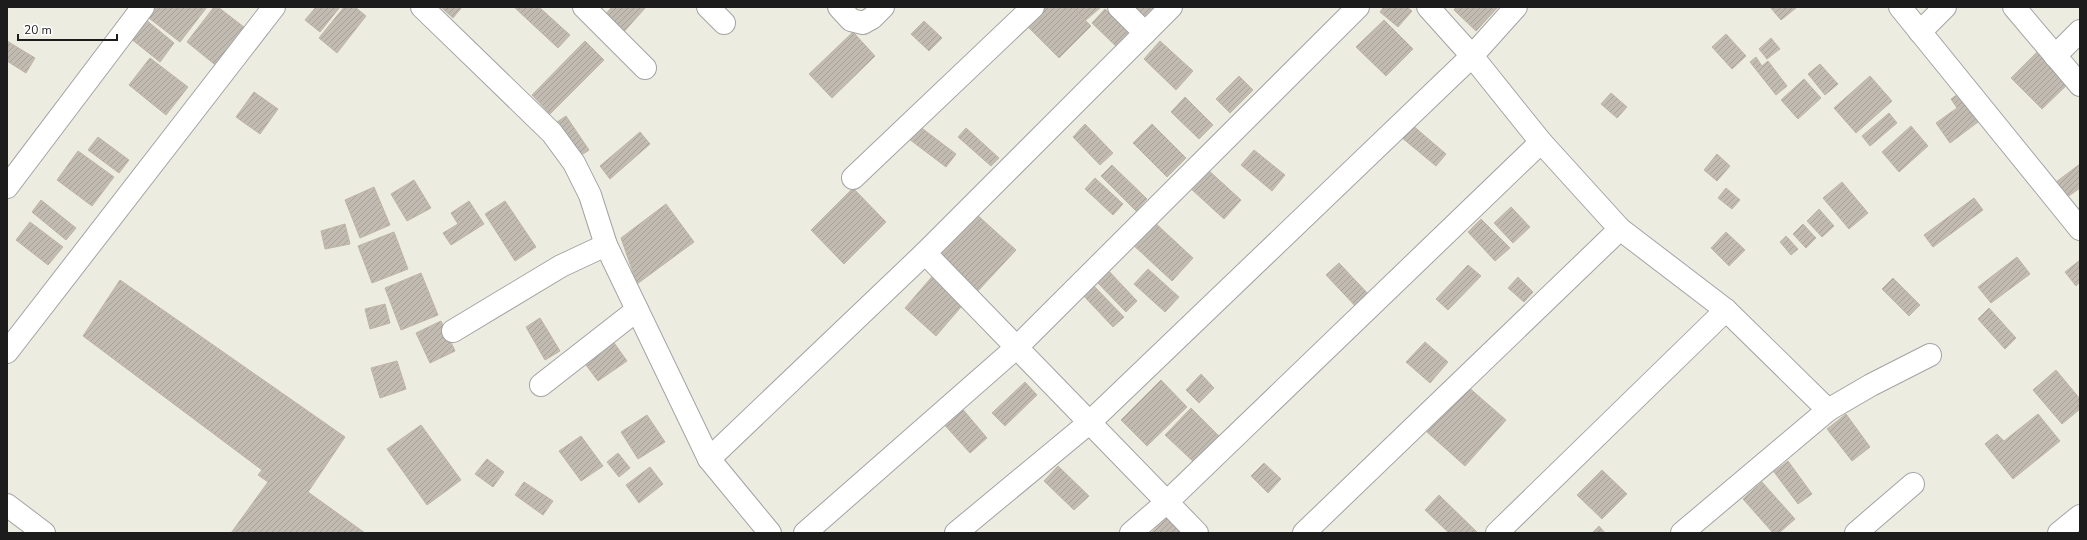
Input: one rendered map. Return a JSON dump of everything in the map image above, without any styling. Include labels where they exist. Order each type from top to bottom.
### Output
[{"type":"street","points":[[7,188],[143,7]]},
{"type":"street","points":[[7,352],[274,7]]},
{"type":"street","points":[[422,7],[552,133],[574,164],[590,195],[606,244],[710,459],[770,533]]},
{"type":"street","points":[[584,7],[645,68]]},
{"type":"street","points":[[708,7],[724,23]]},
{"type":"street","points":[[839,7],[851,20],[862,23],[872,18],[883,7]]},
{"type":"street","points":[[852,178],[1033,7]]},
{"type":"street","points":[[1119,7],[1145,33]]},
{"type":"street","points":[[710,459],[925,253],[1171,7]]},
{"type":"street","points":[[805,533],[1017,348],[1358,7]]},
{"type":"street","points":[[1428,7],[1472,56],[1541,142],[1620,229],[1726,310],[1828,410]]},
{"type":"street","points":[[956,533],[1090,422],[1472,56],[1516,7]]},
{"type":"street","points":[[1900,7],[2080,229]]},
{"type":"street","points":[[1920,32],[1945,7]]},
{"type":"street","points":[[2014,7],[2080,85]]},
{"type":"street","points":[[2055,56],[2080,31]]},
{"type":"street","points":[[1131,533],[1167,502],[1541,142]]},
{"type":"street","points":[[1304,533],[1620,229]]},
{"type":"street","points":[[452,331],[561,266],[606,244]]},
{"type":"street","points":[[925,253],[1197,533]]},
{"type":"street","points":[[541,385],[637,310]]},
{"type":"street","points":[[1497,533],[1726,310]]},
{"type":"street","points":[[1682,533],[1828,410],[1871,385],[1930,355]]},
{"type":"street","points":[[1856,533],[1913,484]]},
{"type":"street","points":[[7,505],[44,533]]},
{"type":"building","points":[[152,7],[207,7],[180,42],[145,15]]},
{"type":"building","points":[[214,7],[218,7],[249,31],[219,68],[187,42]]},
{"type":"building","points":[[316,7],[340,7],[320,32],[305,20]]},
{"type":"building","points":[[344,7],[355,7],[366,16],[337,53],[319,38]]},
{"type":"building","points":[[441,7],[462,7],[453,18]]},
{"type":"building","points":[[514,7],[539,7],[570,35],[558,48]]},
{"type":"building","points":[[612,7],[646,7],[621,35],[602,18]]},
{"type":"building","points":[[1039,7],[1072,7],[1091,26],[1059,58],[1024,23]]},
{"type":"building","points":[[1073,7],[1101,7],[1086,20]]},
{"type":"building","points":[[1127,7],[1155,7],[1142,21]]},
{"type":"building","points":[[1384,7],[1407,7],[1412,11],[1398,27],[1380,12]]},
{"type":"building","points":[[1456,7],[1498,7],[1476,31],[1454,10]]},
{"type":"building","points":[[1770,7],[1795,7],[1796,8],[1781,20]]},
{"type":"building","points":[[1105,9],[1136,39],[1123,53],[1092,23]]},
{"type":"building","points":[[145,19],[174,43],[160,62],[130,38]]},
{"type":"building","points":[[1384,20],[1413,49],[1386,76],[1356,47]]},
{"type":"building","points":[[924,21],[942,38],[929,51],[911,34]]},
{"type":"building","points":[[853,32],[875,56],[832,98],[809,74]]},
{"type":"building","points":[[1726,34],[1746,56],[1732,69],[1712,47]]},
{"type":"building","points":[[1771,38],[1780,49],[1767,59],[1759,49]]},
{"type":"building","points":[[7,41],[35,58],[26,73],[7,61]]},
{"type":"building","points":[[585,41],[604,60],[550,114],[532,95]]},
{"type":"building","points":[[1160,41],[1193,71],[1176,90],[1144,59]]},
{"type":"building","points":[[2038,51],[2070,82],[2042,109],[2011,78]]},
{"type":"building","points":[[1756,57],[1762,66],[1768,61],[1787,86],[1776,95],[1750,62]]},
{"type":"building","points":[[150,58],[188,87],[166,115],[129,85]]},
{"type":"building","points":[[1820,64],[1838,84],[1825,95],[1808,74]]},
{"type":"building","points":[[1239,76],[1253,90],[1230,113],[1216,99]]},
{"type":"building","points":[[1870,76],[1892,101],[1856,133],[1834,108]]},
{"type":"building","points":[[1804,79],[1821,98],[1798,119],[1781,100]]},
{"type":"building","points":[[254,92],[278,109],[260,134],[236,117]]},
{"type":"building","points":[[1611,93],[1627,107],[1617,118],[1601,104]]},
{"type":"building","points":[[1958,94],[1978,122],[1950,143],[1936,123],[1957,108],[1951,99]]},
{"type":"building","points":[[1185,97],[1213,125],[1199,139],[1171,112]]},
{"type":"building","points":[[1889,113],[1897,123],[1870,146],[1862,136]]},
{"type":"building","points":[[566,116],[589,150],[577,158],[554,124]]},
{"type":"building","points":[[1085,124],[1113,153],[1100,165],[1073,137]]},
{"type":"building","points":[[1152,124],[1186,158],[1167,177],[1133,143]]},
{"type":"building","points":[[1411,124],[1446,154],[1436,166],[1401,137]]},
{"type":"building","points":[[919,126],[956,154],[946,167],[909,139]]},
{"type":"building","points":[[1911,126],[1928,146],[1899,172],[1882,152]]},
{"type":"building","points":[[966,128],[999,158],[991,166],[958,137]]},
{"type":"building","points":[[640,132],[650,144],[610,179],[600,166]]},
{"type":"building","points":[[98,137],[129,160],[119,173],[88,150]]},
{"type":"building","points":[[1254,150],[1285,175],[1272,191],[1241,165]]},
{"type":"building","points":[[78,151],[114,177],[92,206],[57,180]]},
{"type":"building","points":[[1717,154],[1730,166],[1717,181],[1704,170]]},
{"type":"building","points":[[2080,164],[2080,188],[2063,200],[2052,185]]},
{"type":"building","points":[[1112,165],[1147,199],[1136,211],[1101,176]]},
{"type":"building","points":[[1206,168],[1241,200],[1224,219],[1189,187]]},
{"type":"building","points":[[1095,178],[1123,204],[1113,215],[1085,189]]},
{"type":"building","points":[[414,180],[431,208],[407,221],[391,194]]},
{"type":"building","points":[[1842,182],[1868,213],[1849,229],[1823,198]]},
{"type":"building","points":[[374,187],[390,225],[360,238],[345,200]]},
{"type":"building","points":[[853,188],[886,222],[844,264],[811,230]]},
{"type":"building","points":[[1726,188],[1740,200],[1732,209],[1718,198]]},
{"type":"building","points":[[1974,198],[1983,210],[1933,247],[1924,235]]},
{"type":"building","points":[[41,200],[76,228],[66,240],[32,212]]},
{"type":"building","points":[[469,201],[484,224],[451,245],[443,233],[458,224],[451,213]]},
{"type":"building","points":[[505,201],[536,247],[515,261],[485,214]]},
{"type":"building","points":[[666,204],[694,242],[637,284],[621,238]]},
{"type":"building","points":[[1511,207],[1530,227],[1513,243],[1494,223]]},
{"type":"building","points":[[1819,209],[1834,226],[1822,237],[1807,221]]},
{"type":"building","points":[[975,213],[1016,250],[977,292],[937,255]]},
{"type":"building","points":[[1481,219],[1510,248],[1495,261],[1468,232]]},
{"type":"building","points":[[1152,220],[1193,258],[1172,281],[1131,243]]},
{"type":"building","points":[[30,222],[63,247],[48,265],[16,240]]},
{"type":"building","points":[[345,224],[350,244],[325,249],[321,231]]},
{"type":"building","points":[[1803,224],[1816,238],[1806,248],[1793,234]]},
{"type":"building","points":[[394,232],[408,269],[372,283],[358,246]]},
{"type":"building","points":[[1726,232],[1745,250],[1729,266],[1711,248]]},
{"type":"building","points":[[1786,236],[1798,249],[1791,255],[1780,242]]},
{"type":"building","points":[[2017,257],[2030,274],[1991,303],[1978,287]]},
{"type":"building","points":[[2080,260],[2080,282],[2076,286],[2065,272]]},
{"type":"building","points":[[1339,263],[1372,298],[1360,311],[1326,275]]},
{"type":"building","points":[[1468,265],[1481,276],[1448,310],[1436,299]]},
{"type":"building","points":[[1106,268],[1137,301],[1126,312],[1094,279]]},
{"type":"building","points":[[1148,269],[1179,297],[1165,312],[1134,284]]},
{"type":"building","points":[[936,272],[967,300],[936,336],[905,308]]},
{"type":"building","points":[[421,273],[438,315],[401,330],[385,288]]},
{"type":"building","points":[[1518,277],[1533,292],[1524,302],[1508,288]]},
{"type":"building","points":[[1893,278],[1920,305],[1909,316],[1882,289]]},
{"type":"building","points":[[120,280],[345,437],[308,492],[365,533],[231,533],[268,482],[258,475],[262,470],[83,336]]},
{"type":"building","points":[[1090,282],[1124,317],[1113,327],[1080,292]]},
{"type":"building","points":[[385,304],[390,323],[370,329],[365,309]]},
{"type":"building","points":[[1989,308],[2016,338],[2005,349],[1978,319]]},
{"type":"building","points":[[540,318],[560,351],[545,360],[526,327]]},
{"type":"building","points":[[441,321],[455,351],[430,363],[416,333]]},
{"type":"building","points":[[612,340],[627,361],[598,381],[583,361]]},
{"type":"building","points":[[1425,342],[1448,362],[1430,383],[1406,362]]},
{"type":"building","points":[[397,361],[406,389],[380,398],[371,368]]},
{"type":"building","points":[[2056,370],[2080,399],[2080,409],[2062,424],[2033,390]]},
{"type":"building","points":[[1201,374],[1214,388],[1199,403],[1186,390]]},
{"type":"building","points":[[1161,380],[1187,407],[1147,446],[1121,420]]},
{"type":"building","points":[[1025,382],[1037,395],[1005,426],[992,413]]},
{"type":"building","points":[[1467,386],[1506,420],[1465,466],[1427,432]]},
{"type":"building","points":[[960,406],[987,438],[970,453],[942,422]]},
{"type":"building","points":[[1191,408],[1224,441],[1199,467],[1165,435]]},
{"type":"building","points":[[1846,414],[1870,447],[1852,461],[1827,429]]},
{"type":"building","points":[[2038,414],[2060,441],[2013,479],[1985,444],[1997,434],[2004,441]]},
{"type":"building","points":[[647,415],[665,442],[638,459],[621,432]]},
{"type":"building","points":[[421,425],[461,480],[427,505],[387,449]]},
{"type":"building","points":[[581,436],[603,466],[581,481],[559,451]]},
{"type":"building","points":[[618,453],[630,468],[619,477],[607,462]]},
{"type":"building","points":[[487,459],[504,472],[493,487],[475,474]]},
{"type":"building","points":[[1788,461],[1812,494],[1798,504],[1774,472]]},
{"type":"building","points":[[1264,463],[1281,479],[1268,493],[1251,476]]},
{"type":"building","points":[[1058,466],[1089,496],[1074,510],[1044,481]]},
{"type":"building","points":[[650,467],[663,484],[639,503],[626,485]]},
{"type":"building","points":[[1602,470],[1627,494],[1602,519],[1577,495]]},
{"type":"building","points":[[524,482],[553,501],[543,515],[515,495]]},
{"type":"building","points":[[1762,482],[1795,519],[1779,533],[1773,533],[1743,499]]},
{"type":"building","points":[[1439,495],[1478,533],[1449,533],[1425,510]]},
{"type":"building","points":[[1169,516],[1184,533],[1151,533]]},
{"type":"building","points":[[1599,526],[1605,533],[1592,533]]}]
